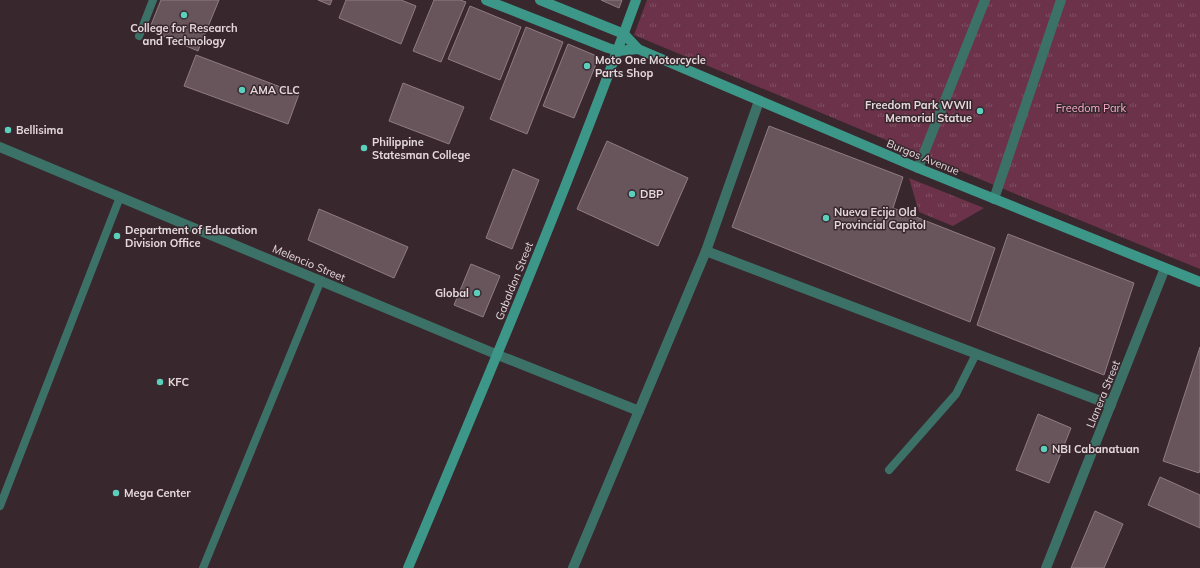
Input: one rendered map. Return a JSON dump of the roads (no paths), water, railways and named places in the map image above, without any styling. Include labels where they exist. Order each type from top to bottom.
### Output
[{"type":"street","name":"Burgos Avenue","points":[[486,0],[618,51],[638,49]]},
{"type":"street","name":"Burgos Avenue","points":[[540,0],[624,34],[638,49],[759,101],[918,168],[1200,282]]},
{"type":"street","name":"Gabaldon Street","points":[[408,568],[498,355],[618,51],[636,0]]},
{"type":"street","points":[[918,168],[985,0]]},
{"type":"street","points":[[994,198],[1061,0]]},
{"type":"street","points":[[573,568],[706,251],[759,101]]},
{"type":"street","name":"Melencio Street","points":[[0,147],[498,355],[640,411]]},
{"type":"street","points":[[706,251],[1112,405]]},
{"type":"street","name":"Llanera Street","points":[[1046,568],[1112,405],[1163,273]]},
{"type":"lane","points":[[139,36],[153,0]]},
{"type":"lane","points":[[0,506],[120,197]]},
{"type":"lane","points":[[203,568],[320,280]]},
{"type":"lane","points":[[889,470],[951,401],[976,354]]},
{"type":"place","name":"College for Research and Technology","points":[[184,15]]},
{"type":"place","name":"Moto One Motorcycle Parts Shop","points":[[587,66]]},
{"type":"place","name":"AMA CLC","points":[[242,90]]},
{"type":"place","name":"Freedom Park WWII Memorial Statue","points":[[980,111]]},
{"type":"place","name":"Bellisima","points":[[8,130]]},
{"type":"place","name":"Philippine Statesman College","points":[[364,148]]},
{"type":"place","name":"DBP","points":[[632,194]]},
{"type":"place","name":"Nueva Ecija Old Provincial Capitol","points":[[826,218]]},
{"type":"place","name":"Department of Education Division Office","points":[[117,236]]},
{"type":"place","name":"Global","points":[[477,293]]},
{"type":"place","name":"KFC","points":[[160,382]]},
{"type":"place","name":"NBI Cabanatuan","points":[[1044,449]]},
{"type":"place","name":"Mega Center","points":[[116,493]]},
{"type":"park label","name":"Freedom Park","points":[[1091,108]]}]
